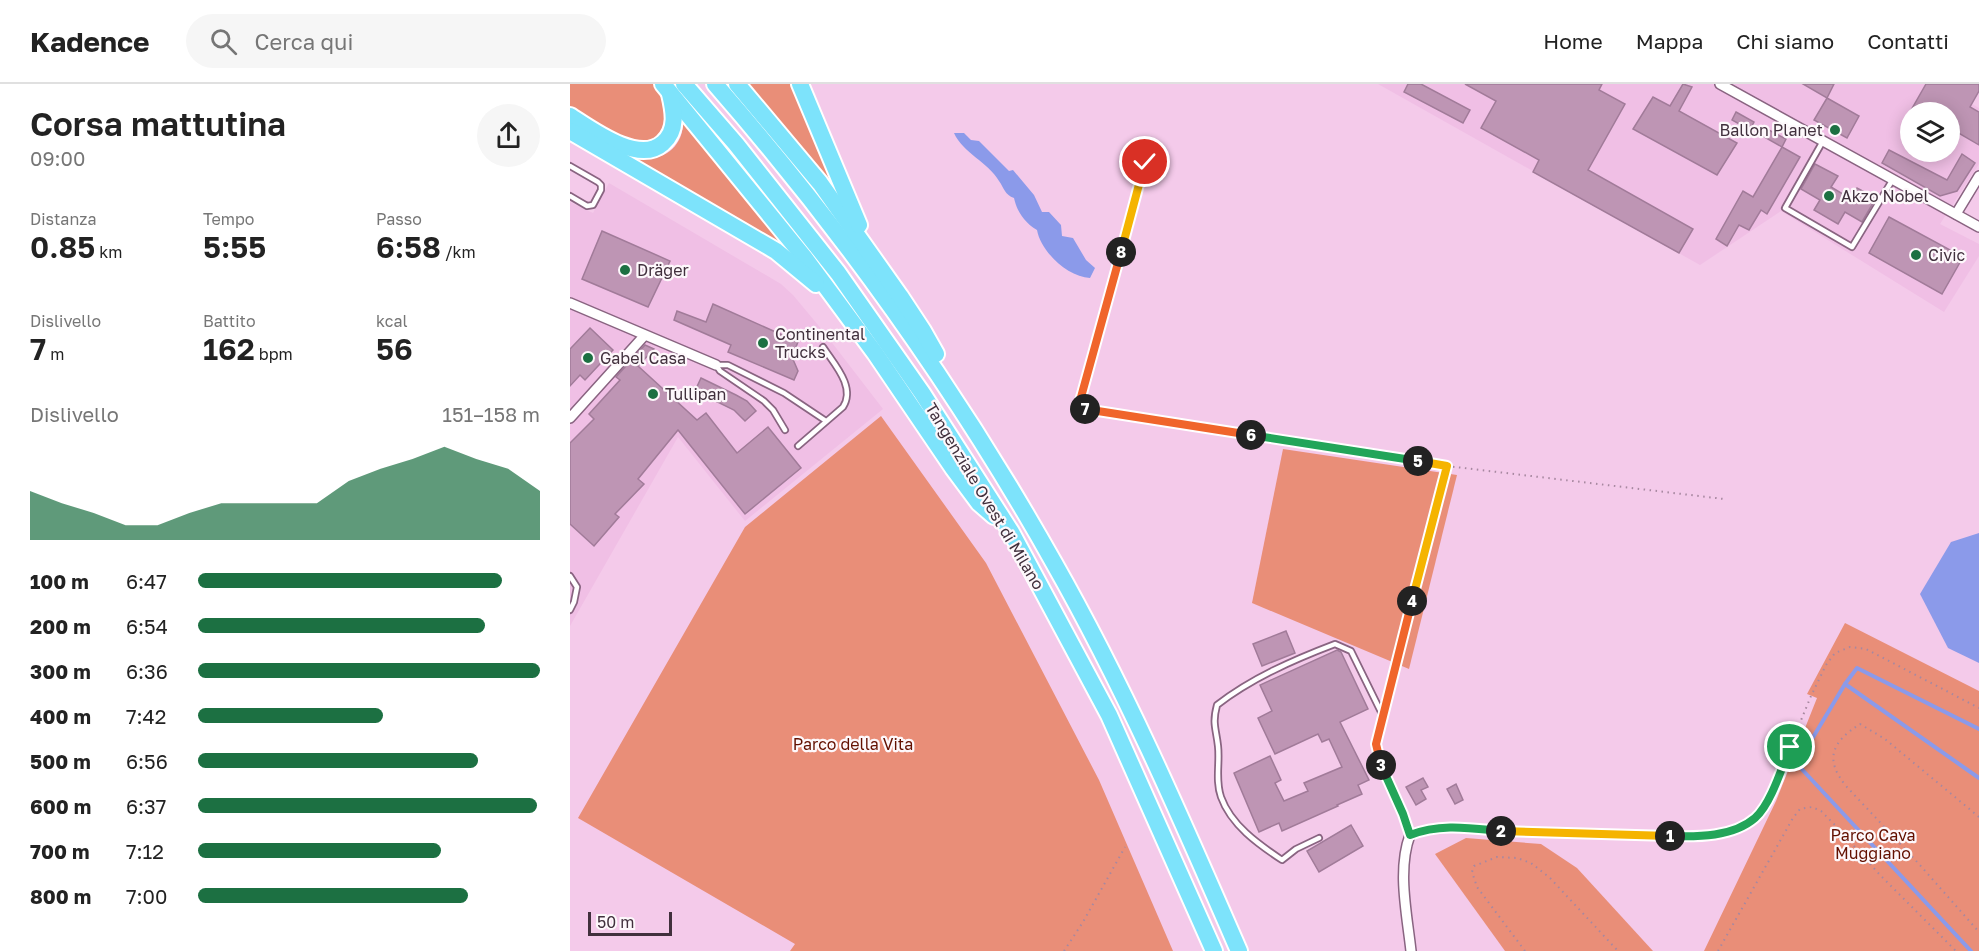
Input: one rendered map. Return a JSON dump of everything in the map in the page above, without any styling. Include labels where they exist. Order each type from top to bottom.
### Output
[{"type":"highway","name":"Tangenziale Ovest di Milano","points":[[715,84],[812,201],[954,396],[1050,555],[1095,639],[1136,723],[1239,951]]},
{"type":"highway","points":[[737,84],[806,165],[874,258],[923,331],[954,396]]},
{"type":"highway","points":[[800,84],[825,148],[874,258]]},
{"type":"highway","name":"Tangenziale Ovest di Milano","points":[[672,86],[757,169],[844,282],[922,393],[1011,532],[1109,714],[1214,951]]},
{"type":"highway","points":[[570,116],[624,147],[641,151],[653,149],[668,139],[672,129],[674,113],[672,86]]},
{"type":"highway","points":[[672,86],[875,353],[953,468],[980,503],[1011,532]]},
{"type":"highway","points":[[570,131],[776,251],[810,278],[875,353]]},
{"type":"street","points":[[1720,84],[1979,227]]},
{"type":"street","points":[[1956,214],[1979,176]]},
{"type":"street","points":[[570,303],[716,365]]},
{"type":"street","points":[[570,418],[644,336]]},
{"type":"street","points":[[1410,835],[1405,853],[1405,887],[1411,951]]},
{"type":"lane","points":[[1823,141],[1785,208],[1852,247],[1893,179]]},
{"type":"lane","points":[[570,166],[598,182],[601,190],[593,205],[587,206],[570,196]]},
{"type":"lane","points":[[798,446],[843,407],[848,395],[840,371],[823,347]]},
{"type":"lane","points":[[716,365],[728,365],[784,393],[826,422]]},
{"type":"lane","points":[[716,365],[720,371],[764,401],[784,430]]},
{"type":"lane","points":[[570,576],[577,586],[570,610]]},
{"type":"lane","points":[[1319,838],[1296,849],[1282,860],[1259,845],[1236,823],[1221,797],[1217,770],[1218,746],[1213,718],[1217,705],[1255,679],[1303,656],[1335,644],[1351,651],[1383,716]]},
{"type":"path","points":[[1145,162],[1078,408],[1447,466],[1724,499]]},
{"type":"path","points":[[1447,466],[1376,744],[1383,771],[1410,835],[1423,830],[1462,827],[1515,832],[1687,836],[1717,834],[1741,828],[1757,817],[1769,798],[1826,665],[1835,653],[1850,647],[1866,649],[1979,708]]},
{"type":"path","points":[[1979,817],[1885,739],[1860,724],[1844,736],[1833,754],[1833,765],[1837,775],[1846,786],[1979,932]]},
{"type":"path","points":[[1718,951],[1793,818],[1800,809],[1812,807],[1837,827],[1880,875],[1956,951]]},
{"type":"path","points":[[1064,951],[1125,847]]},
{"type":"path","points":[[1525,951],[1477,887],[1472,872],[1474,867],[1497,857],[1517,858],[1531,863],[1550,878],[1618,951]]},
{"type":"shaded area","points":[[1378,84],[1937,84],[1979,108],[1979,164],[1940,224],[1979,244],[1979,256],[1944,312],[1781,211],[1700,265]]},
{"type":"shaded area","points":[[609,183],[781,284],[823,331],[883,409],[745,521],[678,437],[570,626],[570,202],[593,213]]},
{"type":"green space","points":[[570,84],[655,84],[662,92],[670,128],[643,148],[570,111]]},
{"type":"green space","points":[[743,84],[795,84],[833,183],[828,185]]},
{"type":"green space","points":[[683,116],[792,252],[626,155],[648,158],[667,153],[680,138]]},
{"type":"green space","name":"Parco della Vita","points":[[881,416],[986,563],[1099,780],[1173,951],[790,951],[795,944],[578,818],[745,527]]},
{"type":"green space","points":[[1283,449],[1457,475],[1409,669],[1252,603]]},
{"type":"green space","name":"Parco Cava Muggiano","points":[[1845,623],[1979,691],[1979,951],[1704,951],[1776,801],[1817,698],[1807,694]]},
{"type":"green space","points":[[1466,838],[1541,844],[1577,868],[1653,951],[1505,951],[1435,854]]},
{"type":"water","points":[[954,133],[964,133],[971,140],[979,141],[1009,171],[1013,170],[1034,195],[1042,212],[1049,212],[1061,225],[1062,236],[1073,238],[1086,260],[1095,268],[1090,278],[1073,273],[1050,255],[1037,230],[1019,212],[1014,198],[1007,193],[989,168],[963,146]]},
{"type":"water","points":[[1979,533],[1979,663],[1948,648],[1920,594],[1951,542]]},
{"type":"building","points":[[1408,84],[1421,84],[1470,110],[1463,123],[1404,92]]},
{"type":"building","points":[[1465,84],[1602,84],[1599,90],[1625,104],[1588,170],[1693,229],[1679,253],[1533,172],[1539,160],[1481,128],[1496,101]]},
{"type":"building","points":[[1683,84],[1692,87],[1679,111],[1737,143],[1717,175],[1633,129],[1653,97],[1670,106]]},
{"type":"building","points":[[1803,84],[1834,84],[1827,98]]},
{"type":"building","points":[[1926,84],[1979,84],[1979,91],[1970,107],[1979,112],[1979,145],[1960,134],[1960,102],[1916,102]]},
{"type":"building","points":[[1827,98],[1859,116],[1847,138],[1814,120]]},
{"type":"building","points":[[1736,112],[1754,122],[1750,130],[1732,120]]},
{"type":"building","points":[[1763,127],[1786,139],[1782,147],[1759,134]]},
{"type":"building","points":[[1782,147],[1800,157],[1767,214],[1761,210],[1749,230],[1739,225],[1727,246],[1716,239],[1743,191],[1753,197]]},
{"type":"building","points":[[1889,150],[1900,156],[1900,162],[1912,162],[1947,180],[1957,162],[1960,162],[1962,154],[1975,163],[1957,191],[1940,196],[1882,163]]},
{"type":"building","name":"Akzo Nobel","points":[[1815,164],[1838,176],[1831,187],[1851,199],[1857,188],[1876,198],[1862,222],[1845,212],[1838,224],[1814,210],[1820,200],[1801,189]]},
{"type":"building","name":"Civic","points":[[1889,217],[1963,257],[1942,294],[1869,253]]},
{"type":"building","name":"Dräger","points":[[602,231],[670,261],[648,307],[582,279]]},
{"type":"building","name":"Continental Trucks","points":[[713,304],[798,342],[792,357],[798,371],[794,380],[728,352],[731,345],[674,320],[677,311],[706,322]]},
{"type":"building","name":"Gabel Casa","points":[[590,328],[613,350],[585,380],[580,375],[570,386],[570,349]]},
{"type":"building","points":[[645,345],[654,349],[638,366],[697,420],[706,413],[737,453],[768,427],[801,468],[745,514],[678,430],[638,479],[644,484],[615,514],[619,517],[594,546],[570,524],[570,443],[594,419],[589,414],[620,380],[616,377]]},
{"type":"building","points":[[701,378],[747,401],[756,411],[745,421],[734,410],[695,391]]},
{"type":"building","points":[[1286,631],[1295,653],[1262,666],[1253,644]]},
{"type":"building","points":[[1337,650],[1341,652],[1368,709],[1340,722],[1369,780],[1358,785],[1362,794],[1338,806],[1282,831],[1279,823],[1259,832],[1234,773],[1270,756],[1281,780],[1275,783],[1284,801],[1308,791],[1304,783],[1342,767],[1329,739],[1322,742],[1318,734],[1275,754],[1258,718],[1272,711],[1260,685]]},
{"type":"building","points":[[1423,778],[1428,787],[1421,790],[1426,799],[1416,805],[1406,787]]},
{"type":"building","points":[[1456,784],[1463,800],[1455,804],[1447,789]]},
{"type":"building","points":[[1351,825],[1363,846],[1319,872],[1307,851]]},
{"type":"waterway","points":[[1971,951],[1797,764],[1857,668],[1979,729]]},
{"type":"waterway","points":[[1845,684],[1979,778]]},
{"type":"place","name":"Ballon Planet","points":[[1835,130]]},
{"type":"place","name":"Akzo Nobel","points":[[1829,196]]},
{"type":"place","name":"Civic","points":[[1916,255]]},
{"type":"place","name":"Dräger","points":[[625,270]]},
{"type":"place","name":"Continental Trucks","points":[[763,343]]},
{"type":"place","name":"Gabel Casa","points":[[588,358]]},
{"type":"place","name":"Tullipan","points":[[653,394]]},
{"type":"route","points":[[1145,162],[1078,408],[1447,466],[1376,744],[1383,771],[1410,835],[1423,830],[1462,827],[1515,832],[1687,836],[1717,834],[1741,828],[1757,817],[1769,798],[1790,747]]}]
